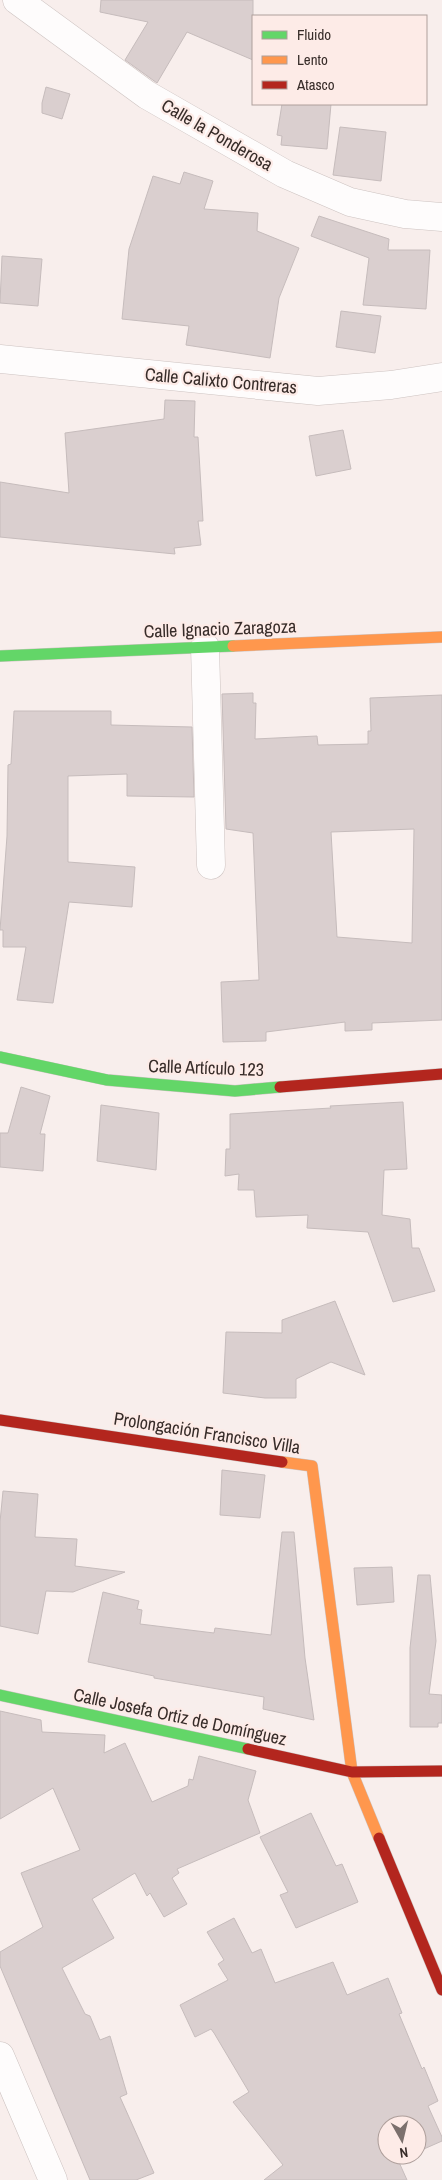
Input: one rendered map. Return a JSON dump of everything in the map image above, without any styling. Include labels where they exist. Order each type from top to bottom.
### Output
[{"type":"street","name":"Calle la Ponderosa","points":[[18,0],[147,95],[285,174],[350,202],[405,214],[442,217]]},
{"type":"street","name":"Calle Calixto Contreras","points":[[0,359],[318,390],[391,385],[442,377]]},
{"type":"street","name":"Calle Ignacio Zaragoza","points":[[0,656],[442,637]]},
{"type":"street","points":[[205,647],[211,865]]},
{"type":"street","name":"Calle Artículo 123","points":[[0,1057],[107,1080],[235,1091],[442,1074]]},
{"type":"street","name":"Prolongación Francisco Villa","points":[[0,1420],[312,1466],[352,1772]]},
{"type":"street","name":"Calle Josefa Ortiz de Domínguez","points":[[0,1696],[352,1772],[442,1771]]},
{"type":"street","points":[[352,1772],[442,1990]]},
{"type":"street","points":[[0,2056],[53,2180]]},
{"type":"building","points":[[101,0],[253,0],[252,60],[187,32],[157,83],[125,60],[148,22],[100,12]]},
{"type":"building","points":[[46,87],[70,94],[62,119],[42,113],[42,103]]},
{"type":"building","points":[[282,105],[331,105],[327,149],[281,145],[282,136],[277,135]]},
{"type":"building","points":[[340,127],[386,132],[381,181],[333,175]]},
{"type":"building","points":[[184,172],[213,181],[204,209],[258,213],[257,231],[299,248],[279,298],[270,358],[186,345],[189,326],[122,319],[129,249],[153,176],[180,184]]},
{"type":"building","points":[[319,216],[389,239],[388,250],[430,250],[426,309],[363,305],[369,258],[311,236]]},
{"type":"building","points":[[2,256],[42,259],[38,306],[0,303]]},
{"type":"building","points":[[341,311],[381,316],[375,353],[336,347]]},
{"type":"building","points":[[165,400],[195,401],[194,437],[198,437],[203,521],[198,521],[201,545],[174,548],[175,554],[0,537],[0,482],[69,493],[65,433],[164,419]]},
{"type":"building","points":[[343,430],[351,469],[316,476],[309,436]]},
{"type":"building","points":[[253,693],[253,703],[256,703],[255,739],[317,736],[318,745],[368,744],[368,731],[371,731],[370,698],[442,695],[442,1020],[372,1023],[372,1030],[345,1031],[345,1022],[266,1032],[266,1041],[223,1042],[221,982],[259,980],[253,833],[226,829],[222,694]],"holes":[[[414,829],[412,943],[337,937],[331,832]]]},
{"type":"building","points":[[14,711],[111,711],[111,725],[192,727],[194,797],[127,796],[127,774],[68,776],[68,862],[135,867],[132,907],[69,902],[53,1003],[17,1000],[26,947],[3,947],[3,930],[0,930],[7,836],[8,765],[11,764]]},
{"type":"building","points":[[21,1087],[50,1096],[40,1134],[45,1134],[43,1171],[0,1167],[0,1133],[8,1133]]},
{"type":"building","points":[[403,1102],[407,1169],[384,1170],[382,1215],[410,1219],[412,1248],[419,1248],[435,1291],[393,1302],[368,1232],[307,1228],[308,1215],[256,1217],[254,1190],[238,1190],[239,1174],[225,1176],[226,1149],[230,1149],[230,1114]]},
{"type":"building","points":[[101,1105],[159,1113],[156,1170],[97,1161]]},
{"type":"building","points":[[335,1301],[365,1375],[331,1362],[296,1379],[296,1398],[265,1398],[223,1393],[226,1332],[282,1333],[282,1320]]},
{"type":"building","points":[[222,1470],[265,1475],[260,1518],[220,1515]]},
{"type":"building","points":[[3,1491],[38,1494],[35,1537],[77,1539],[75,1566],[125,1572],[73,1592],[46,1591],[38,1634],[0,1626],[0,1522]]},
{"type":"building","points":[[282,1532],[294,1532],[305,1658],[314,1720],[263,1709],[264,1697],[154,1678],[154,1676],[88,1662],[103,1592],[139,1601],[137,1609],[142,1610],[140,1624],[214,1633],[215,1628],[271,1635]]},
{"type":"building","points":[[392,1567],[394,1602],[357,1605],[354,1568]]},
{"type":"building","points":[[418,1575],[430,1575],[436,1641],[429,1694],[442,1695],[442,1723],[438,1723],[438,1727],[410,1727],[410,1648]]},
{"type":"building","points":[[0,1711],[41,1720],[42,1732],[105,1735],[104,1753],[125,1743],[152,1802],[188,1786],[189,1779],[193,1780],[199,1756],[256,1771],[248,1800],[260,1833],[177,1869],[179,1873],[172,1878],[187,1904],[164,1917],[150,1893],[147,1896],[135,1873],[92,1899],[114,1938],[62,1968],[85,2014],[90,2016],[100,2040],[110,2036],[127,2094],[120,2097],[154,2173],[136,2180],[90,2180],[0,1966],[0,1952],[43,1927],[21,1873],[80,1850],[53,1788],[0,1819]]},
{"type":"building","points":[[311,1813],[336,1866],[342,1864],[358,1902],[296,1928],[280,1895],[288,1892],[260,1837]]},
{"type":"building","points":[[234,1918],[252,1953],[261,1949],[275,1983],[333,1962],[347,1995],[388,1978],[402,2013],[399,2014],[422,2069],[424,2067],[438,2101],[428,2106],[442,2137],[442,2141],[427,2148],[427,2115],[377,2115],[377,2165],[400,2165],[407,2180],[264,2180],[283,2165],[233,2102],[249,2092],[211,2029],[195,2037],[180,2005],[228,1980],[218,1964],[224,1960],[207,1932]]},
{"type":"traffic: fast","points":[[0,656],[233,646]]},
{"type":"traffic: fast","points":[[0,1057],[107,1080],[235,1091],[280,1087]]},
{"type":"traffic: fast","points":[[0,1695],[248,1749]]},
{"type":"traffic: slow","points":[[233,646],[442,637]]},
{"type":"traffic: slow","points":[[282,1462],[312,1466],[352,1772],[379,1838]]},
{"type":"traffic: jam","points":[[280,1087],[442,1074]]},
{"type":"traffic: jam","points":[[0,1420],[282,1462]]},
{"type":"traffic: jam","points":[[248,1749],[352,1772],[442,1771]]},
{"type":"traffic: jam","points":[[379,1838],[442,1990]]}]
